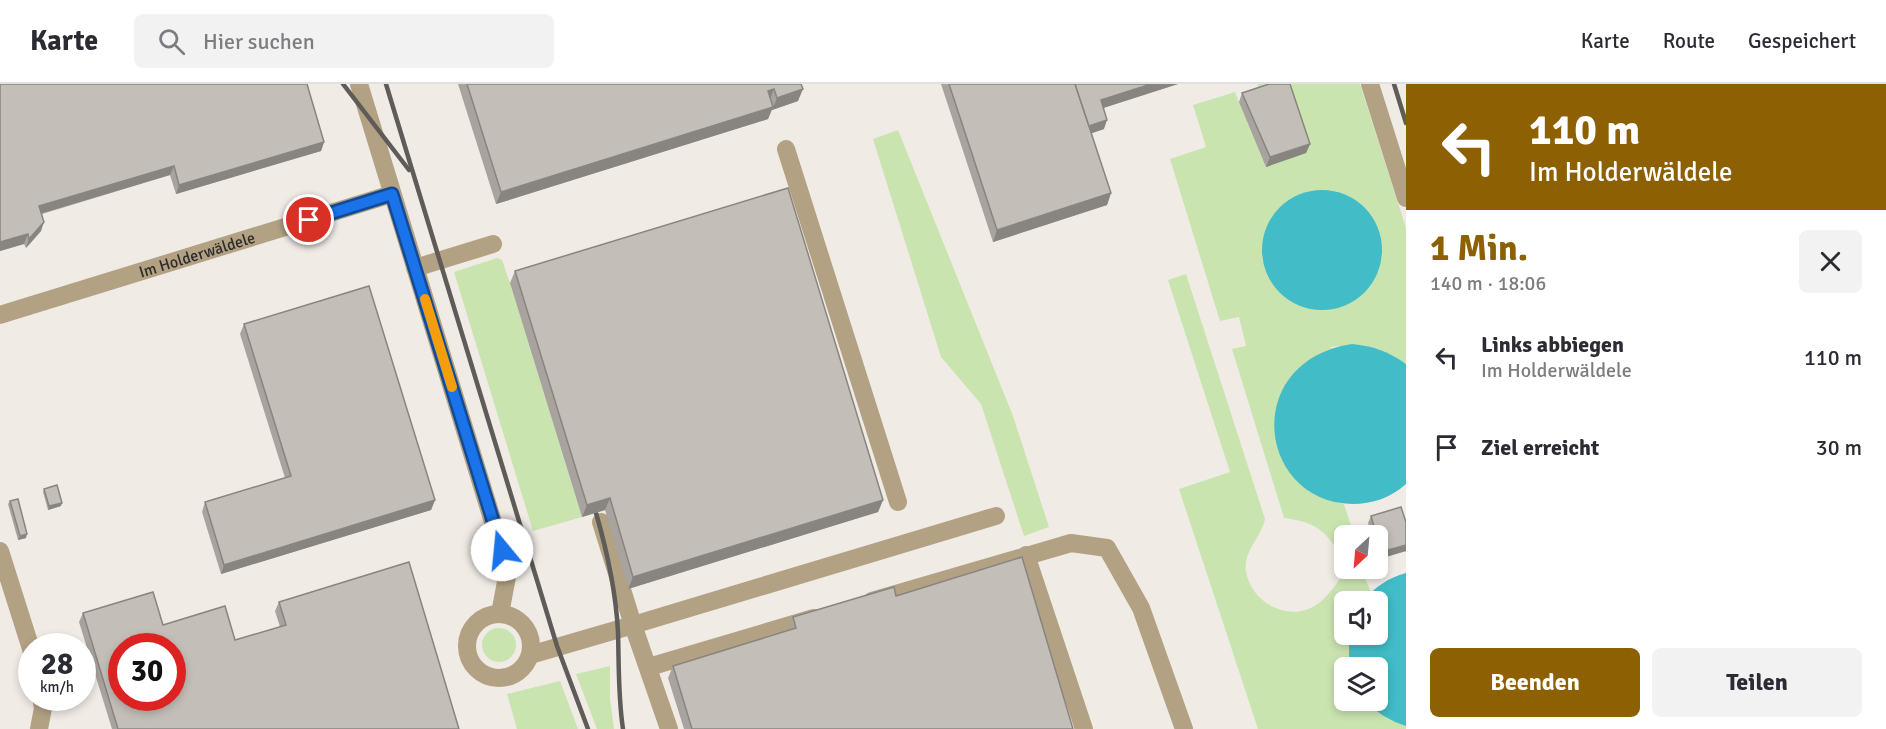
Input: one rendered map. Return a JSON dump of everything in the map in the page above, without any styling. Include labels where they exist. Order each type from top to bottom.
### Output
[{"type":"street","points":[[359,84],[508,571],[500,614]]},
{"type":"street","points":[[1370,84],[1406,198]]},
{"type":"street","points":[[786,149],[898,502]]},
{"type":"street","name":"Im Holderwäldele","points":[[0,315],[392,194]]},
{"type":"street","points":[[415,268],[493,243]]},
{"type":"street","points":[[530,655],[996,516]]},
{"type":"street","points":[[601,522],[669,729]]},
{"type":"street","points":[[855,606],[1071,543],[1107,548],[1141,608],[1184,729]]},
{"type":"street","points":[[0,551],[26,633]]},
{"type":"street","points":[[1026,555],[1084,729]]},
{"type":"street","points":[[649,667],[832,612]]},
{"type":"street","points":[[500,614],[516,619],[522,624],[530,639],[530,655],[521,669],[506,677],[490,676],[476,668],[467,645],[472,629],[484,618],[500,614]]},
{"type":"street","points":[[39,729],[42,711]]},
{"type":"green space","points":[[1258,84],[1360,84],[1406,228],[1406,364],[1388,353],[1370,347],[1352,345],[1331,347],[1336,502],[1344,504],[1351,525],[1334,525],[1333,544],[1318,528],[1284,518],[1232,349],[1246,346],[1239,317],[1220,321],[1170,159],[1206,147],[1193,105],[1235,92],[1239,102],[1256,96]]},
{"type":"green space","points":[[898,130],[1013,416],[1049,527],[1024,536],[981,404],[941,357],[873,139]]},
{"type":"green space","points":[[497,258],[502,260],[510,283],[582,517],[533,531],[454,272]]},
{"type":"green space","points":[[1186,274],[1265,519],[1247,557],[1246,571],[1253,590],[1267,604],[1296,612],[1316,605],[1340,579],[1365,579],[1371,591],[1334,591],[1334,645],[1349,645],[1349,657],[1334,657],[1334,711],[1378,711],[1385,717],[1406,726],[1406,729],[1258,729],[1179,489],[1230,472],[1168,280]]},
{"type":"green space","points":[[499,628],[511,633],[516,645],[511,657],[499,662],[487,657],[482,645],[487,633]]},
{"type":"green space","points":[[610,666],[610,699],[614,729],[597,729],[576,674]]},
{"type":"green space","points":[[560,681],[578,729],[517,729],[507,694]]},
{"type":"water","points":[[1322,190],[1345,194],[1364,208],[1378,227],[1382,250],[1378,273],[1364,292],[1345,306],[1322,310],[1299,306],[1280,292],[1266,273],[1262,250],[1266,227],[1280,208],[1299,194]]},
{"type":"water","points":[[1352,344],[1380,350],[1406,364],[1406,484],[1381,499],[1352,504],[1320,497],[1296,481],[1281,457],[1274,430],[1278,402],[1291,376],[1316,356]]},
{"type":"water","points":[[1406,573],[1406,726],[1377,711],[1388,711],[1388,657],[1349,657],[1349,645],[1388,645],[1388,591],[1372,591]]},
{"type":"building","points":[[0,84],[307,84],[324,142],[179,185],[174,166],[39,206],[44,222],[29,239],[28,234],[0,242]]},
{"type":"building","points":[[467,84],[801,84],[803,89],[777,98],[774,89],[768,91],[773,107],[501,192]]},
{"type":"building","points":[[949,84],[1075,84],[1111,193],[997,230]]},
{"type":"building","points":[[1075,84],[1151,84],[1101,100],[1107,120],[1089,126]]},
{"type":"building","points":[[1269,84],[1290,84],[1310,144],[1270,157],[1242,93]]},
{"type":"building","points":[[788,188],[883,500],[633,577],[610,498],[587,505],[515,271]]},
{"type":"building","points":[[369,286],[435,500],[224,565],[205,502],[291,476],[244,324]]},
{"type":"building","points":[[57,485],[62,503],[49,506],[44,489]]},
{"type":"building","points":[[18,499],[27,534],[20,536],[10,501]]},
{"type":"building","points":[[1401,507],[1406,522],[1406,545],[1388,550],[1388,525],[1374,525],[1371,516]]},
{"type":"building","points":[[1022,557],[1073,729],[692,729],[673,666],[796,628],[793,617],[894,587],[896,596]]},
{"type":"building","points":[[409,562],[459,729],[118,729],[113,711],[186,711],[186,633],[108,633],[108,696],[96,656],[96,633],[89,633],[83,613],[153,592],[163,625],[225,606],[235,640],[286,625],[279,602]]},
{"type":"railway","points":[[343,84],[409,170]]},
{"type":"railway","points":[[386,84],[557,646],[588,729]]},
{"type":"railway","points":[[1394,84],[1406,123]]},
{"type":"railway","points":[[596,513],[615,602],[623,729]]},
{"type":"slow traffic","points":[[425,299],[452,387]]},
{"type":"route","points":[[309,220],[392,194],[502,550]]}]
